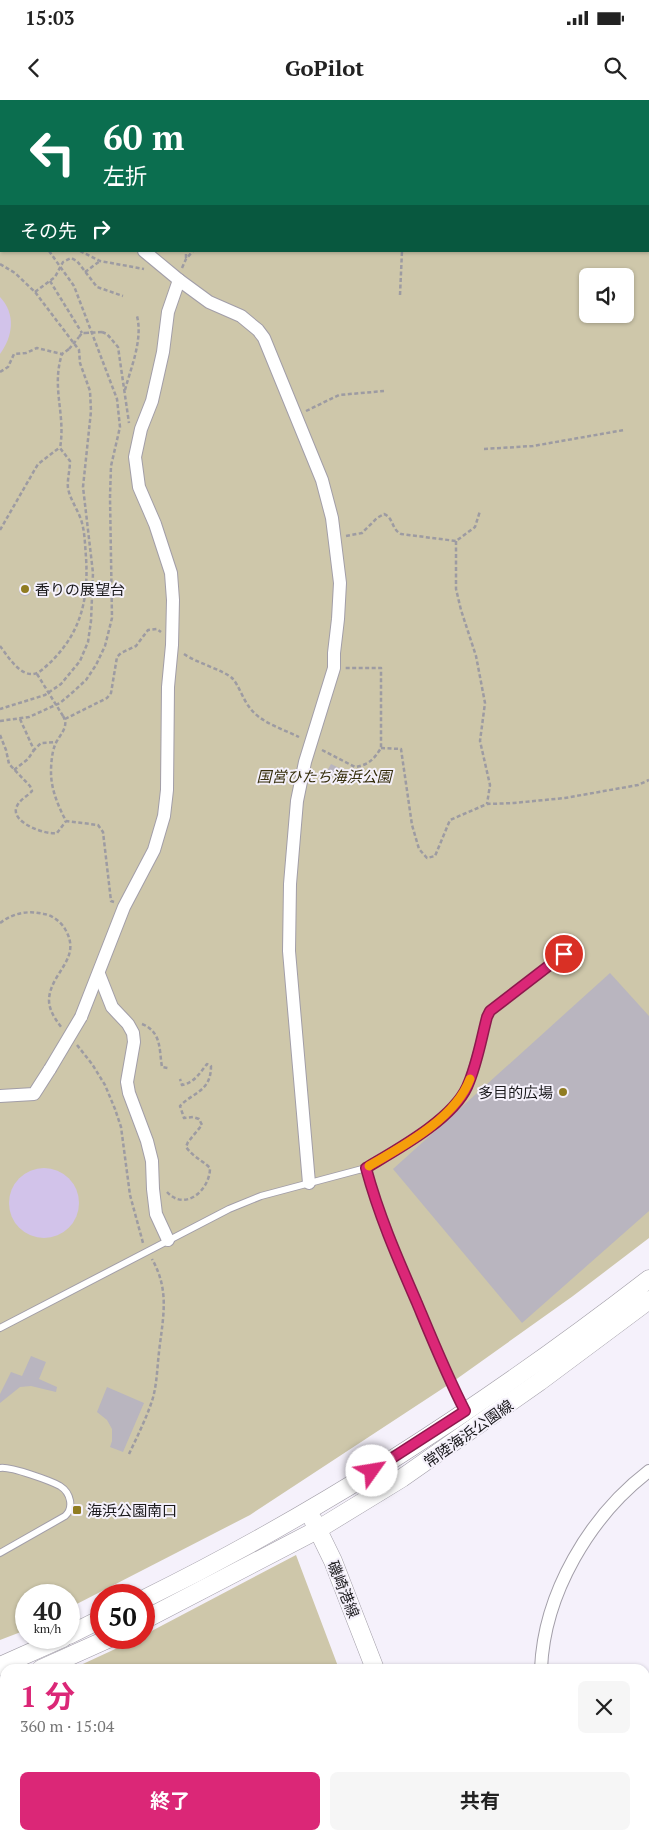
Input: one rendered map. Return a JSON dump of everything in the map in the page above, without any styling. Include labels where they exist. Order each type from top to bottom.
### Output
[{"type":"main road","name":"常陸海浜公園線","points":[[155,1593],[308,1511],[530,1368],[649,1280]]},
{"type":"main road","name":"常陸海浜公園線","points":[[155,1614],[317,1530],[402,1478],[476,1428],[649,1300]]},
{"type":"main road","name":"磯崎港線","points":[[308,1511],[333,1560],[373,1664]]},
{"type":"main road","points":[[52,1664],[90,1647]]},
{"type":"main road","points":[[4,1664],[38,1649]]},
{"type":"street","points":[[145,252],[209,302],[241,316],[254,326],[264,338],[322,480],[332,518],[340,583],[334,668],[305,762],[297,801],[290,884],[288,951],[309,1183]]},
{"type":"street","points":[[0,1096],[34,1094],[81,1017],[124,907],[154,850],[164,816],[167,790],[168,640],[173,600],[171,573],[155,524],[139,487],[135,457],[136,445],[152,401],[163,352],[168,312],[179,280]]},
{"type":"street","points":[[99,974],[112,1007],[128,1024],[133,1033],[134,1042],[127,1082],[152,1161],[156,1214],[168,1240]]},
{"type":"street","points":[[542,1664],[556,1595],[570,1566],[587,1536],[605,1512],[649,1471]]},
{"type":"lane","points":[[0,1328],[229,1209],[261,1196],[366,1168],[404,1146],[448,1112],[466,1089],[490,1011],[564,954]]},
{"type":"lane","points":[[366,1168],[386,1232],[451,1383],[465,1411]]},
{"type":"lane","points":[[0,1468],[9,1468],[60,1486],[69,1497],[70,1504],[70,1509],[65,1516],[0,1553]]},
{"type":"path","points":[[0,721],[29,717],[60,703],[86,680],[105,646],[112,618],[110,466],[120,427],[117,399],[74,286],[50,252]]},
{"type":"path","points":[[82,252],[100,261],[144,269]]},
{"type":"path","points":[[179,280],[186,259],[186,252]]},
{"type":"path","points":[[186,259],[192,252]]},
{"type":"path","points":[[400,295],[402,252]]},
{"type":"path","points":[[36,292],[55,277],[65,260],[72,258],[77,261],[97,287],[123,296]]},
{"type":"path","points":[[86,272],[100,261]]},
{"type":"path","points":[[0,264],[15,273],[36,292],[80,350],[80,362],[90,391],[90,430],[85,458],[83,487],[93,573],[88,642],[80,661],[62,684],[45,695],[34,700],[0,708]]},
{"type":"path","points":[[50,281],[83,333]]},
{"type":"path","points":[[124,393],[139,336],[137,316]]},
{"type":"path","points":[[0,530],[38,464],[60,448],[63,431],[57,379],[62,354],[83,333],[102,332],[118,347],[132,440],[136,445]]},
{"type":"path","points":[[0,372],[8,367],[14,354],[26,353],[36,348],[62,354]]},
{"type":"path","points":[[302,413],[339,395],[384,391]]},
{"type":"path","points":[[484,449],[533,446],[624,430]]},
{"type":"path","points":[[0,646],[15,667],[31,675],[37,674],[56,658],[70,640],[86,596],[82,522],[68,488],[70,461],[60,448]]},
{"type":"path","points":[[346,536],[362,534],[377,518],[384,514],[391,519],[395,529],[401,534],[456,541],[475,527],[480,511]]},
{"type":"path","points":[[456,541],[456,589],[476,656],[485,703],[480,742],[490,785],[487,804]]},
{"type":"path","points":[[64,718],[107,698],[111,693],[117,657],[136,646],[148,630],[157,629],[194,661],[232,678],[243,699],[263,720],[305,740]]},
{"type":"path","points":[[316,747],[355,766],[369,763],[381,748],[381,668],[341,668]]},
{"type":"path","points":[[37,674],[64,718],[66,726],[56,742],[51,773],[56,800],[66,821]]},
{"type":"path","points":[[20,719],[34,750]]},
{"type":"path","points":[[0,735],[9,764],[32,790],[16,808],[16,815],[37,830],[50,834],[57,833],[66,821]]},
{"type":"path","points":[[14,770],[28,759],[41,743],[49,744],[56,742]]},
{"type":"path","points":[[381,748],[402,749],[412,825],[420,850],[427,858],[435,856],[450,820],[487,804],[514,804],[565,798],[638,785],[649,780]]},
{"type":"path","points":[[66,821],[98,825],[103,832],[111,901],[124,907]]},
{"type":"path","points":[[0,922],[21,912],[45,914],[62,922],[69,936],[71,951],[66,964],[52,987],[49,1001],[53,1015],[66,1032]]},
{"type":"path","points":[[128,1024],[144,1025],[154,1032],[159,1042],[162,1067],[168,1068]]},
{"type":"path","points":[[72,1039],[92,1064],[105,1085],[121,1127],[130,1195],[141,1239],[158,1271],[165,1308],[156,1387],[129,1454]]},
{"type":"path","points":[[154,1178],[170,1196],[182,1200],[193,1197],[204,1189],[210,1178],[210,1168],[203,1161],[192,1156],[186,1147],[202,1125],[199,1120],[193,1117],[184,1118],[180,1106],[197,1094],[206,1084],[211,1074],[211,1066],[207,1064],[195,1079],[188,1084],[182,1085],[180,1079]]},
{"type":"green space","name":"国営ひたち海浜公園","points":[[0,252],[649,252],[649,1238],[573,1296],[451,1383],[250,1515],[116,1584],[90,1584],[90,1597],[80,1602],[80,1584],[15,1584],[15,1634],[0,1640]]},
{"type":"green space","points":[[296,1555],[337,1664],[83,1664],[115,1649],[155,1649],[155,1629]]},
{"type":"shaded area","points":[[0,297],[9,311],[11,325],[8,340],[0,354]]},
{"type":"shaded area","points":[[44,1168],[57,1171],[69,1178],[76,1190],[79,1203],[76,1216],[69,1228],[57,1235],[44,1238],[31,1235],[19,1228],[12,1216],[9,1203],[12,1190],[19,1178],[31,1171]]},
{"type":"building","name":"香りの展望台","points":[[23,584],[27,584],[31,590],[27,596],[23,596],[19,592],[19,588]]},
{"type":"building","points":[[331,764],[351,774],[346,783],[326,773]]},
{"type":"building","name":"多目的広場","points":[[610,973],[649,1016],[649,1211],[522,1323],[393,1169]]},
{"type":"building","points":[[31,1356],[46,1362],[39,1379],[57,1387],[56,1392],[31,1386],[20,1387],[0,1403],[0,1394],[11,1372],[22,1376]]},
{"type":"building","points":[[107,1387],[144,1403],[123,1452],[110,1447],[112,1429],[107,1420],[97,1412]]},
{"type":"slow traffic","points":[[369,1166],[404,1146],[448,1112],[460,1098],[470,1079]]},
{"type":"place","name":"香りの展望台","points":[[25,589]]},
{"type":"place","name":"多目的広場","points":[[563,1092]]},
{"type":"place","name":"海浜公園南口","points":[[77,1510]]},
{"type":"route","points":[[372,1471],[465,1411],[451,1383],[386,1232],[366,1168],[404,1146],[448,1112],[466,1089],[490,1011],[564,954]]}]
